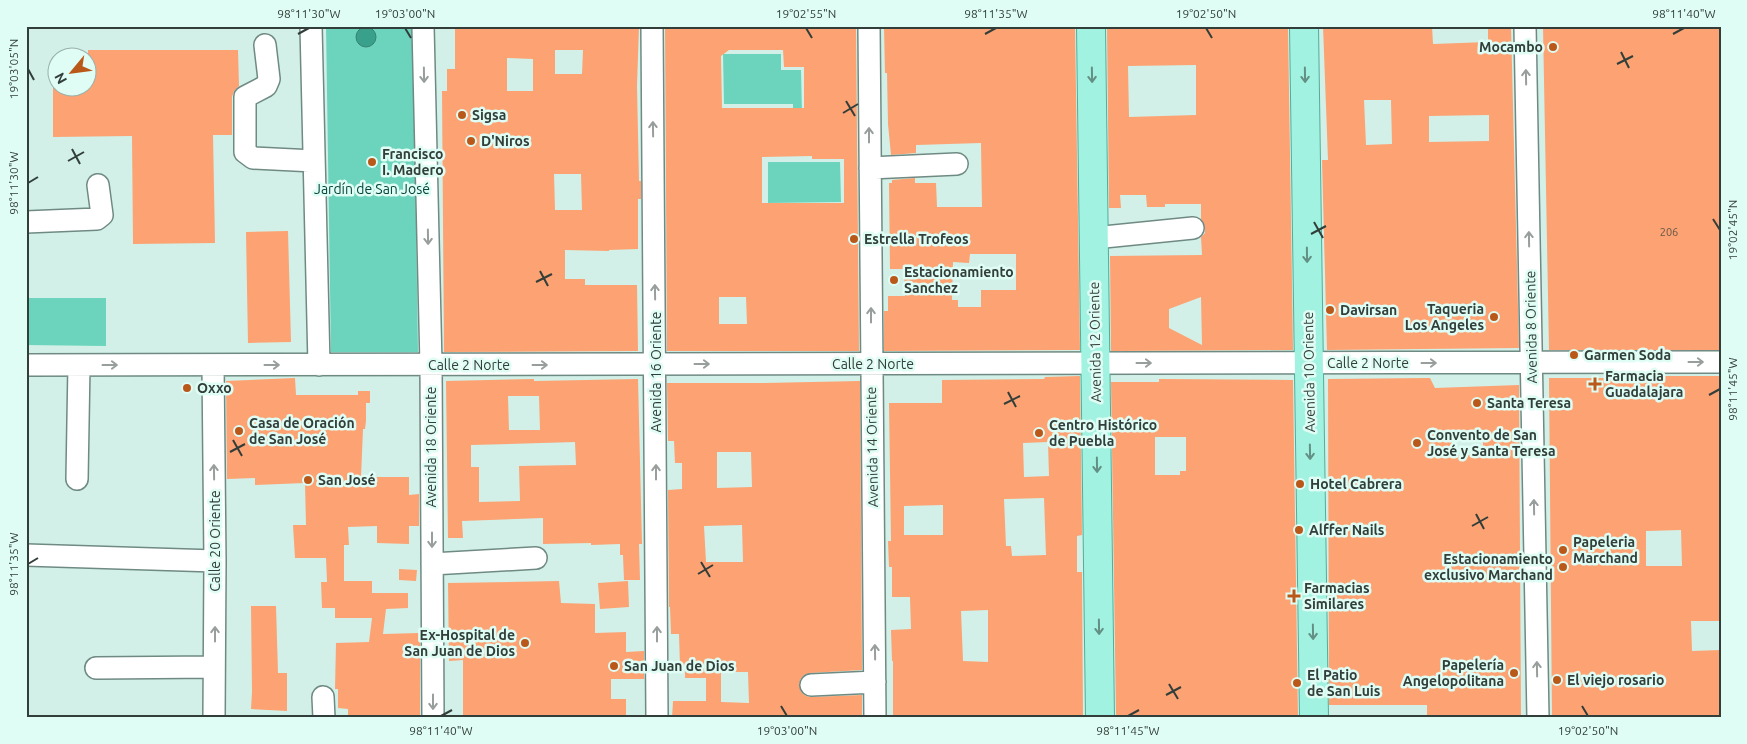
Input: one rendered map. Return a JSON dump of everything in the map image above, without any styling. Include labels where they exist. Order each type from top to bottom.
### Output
[{"type":"main road","name":"Avenida 12 Oriente","points":[[1091,26],[1100,718]]},
{"type":"main road","name":"Avenida 10 Oriente","points":[[1304,26],[1314,718]]},
{"type":"street","points":[[311,26],[319,365]]},
{"type":"street","name":"Avenida 18 Oriente","points":[[423,26],[431,365],[433,718]]},
{"type":"street","name":"Avenida 16 Oriente","points":[[652,26],[656,364],[657,718]]},
{"type":"street","name":"Avenida 14 Oriente","points":[[868,26],[875,718]]},
{"type":"street","name":"Avenida 8 Oriente","points":[[1525,26],[1538,718]]},
{"type":"street","points":[[265,45],[270,79],[266,86],[245,97],[245,152],[252,158],[314,161]]},
{"type":"street","points":[[870,168],[957,164]]},
{"type":"street","points":[[26,222],[97,220],[102,215],[98,185]]},
{"type":"street","points":[[1094,238],[1193,228]]},
{"type":"street","name":"Calle 2 Norte","points":[[26,366],[1721,362]]},
{"type":"street","points":[[77,479],[79,365]]},
{"type":"street","name":"Calle 20 Oriente","points":[[213,365],[214,718]]},
{"type":"street","points":[[26,555],[215,561]]},
{"type":"street","points":[[432,564],[536,558]]},
{"type":"street","points":[[96,668],[214,667]]},
{"type":"street","points":[[811,684],[875,682]]},
{"type":"green space","name":"Jardín de San José","points":[[326,26],[413,26],[418,352],[331,352]]},
{"type":"green space","points":[[723,54],[781,54],[781,70],[801,70],[802,114],[793,121],[793,104],[724,104]]},
{"type":"green space","points":[[768,162],[840,162],[841,202],[768,203]]},
{"type":"green space","points":[[26,298],[106,298],[106,346],[26,345]]},
{"type":"shaded area","points":[[366,27],[373,30],[376,37],[373,44],[366,47],[359,44],[356,37],[359,30]]},
{"type":"building","points":[[455,26],[514,26],[514,28],[555,29],[555,26],[639,26],[637,86],[641,199],[638,199],[638,249],[609,251],[565,250],[565,279],[585,279],[585,285],[637,285],[638,351],[444,352],[442,91],[447,91],[447,69],[455,69]],"holes":[[[555,50],[583,50],[582,74],[555,74]],[[507,58],[533,59],[533,91],[507,91]],[[554,174],[581,174],[582,210],[555,210]]]},
{"type":"building","points":[[665,26],[818,26],[818,29],[856,26],[859,351],[667,351]],"holes":[[[729,50],[783,50],[784,67],[804,67],[804,108],[722,108],[721,56]],[[812,156],[812,159],[844,159],[844,203],[762,203],[762,157]],[[719,297],[746,297],[747,324],[719,324]]]},
{"type":"building","points":[[884,26],[1075,26],[1080,350],[884,351],[884,311],[888,311],[888,296],[905,296],[904,269],[890,269],[889,183],[892,183],[892,180],[915,178],[915,183],[936,183],[937,207],[982,207],[981,143],[916,145],[916,153],[891,155],[887,73],[885,73]],"holes":[[[970,254],[1016,254],[1016,290],[981,290],[981,307],[958,307],[958,300],[952,300],[953,262],[969,263]]]},
{"type":"building","points":[[1107,26],[1288,26],[1293,350],[1111,351],[1110,256],[1202,255],[1201,237],[1205,233],[1205,227],[1201,219],[1201,204],[1165,204],[1165,207],[1147,207],[1146,195],[1120,195],[1121,208],[1109,208]],"holes":[[[1196,65],[1196,115],[1129,117],[1128,66]],[[1201,297],[1202,345],[1169,328],[1169,309]]]},
{"type":"building","points":[[1323,26],[1432,26],[1433,44],[1488,42],[1488,26],[1511,26],[1519,348],[1327,350],[1322,160],[1328,160]],"holes":[[[1364,100],[1391,100],[1392,144],[1366,145]],[[1489,115],[1489,141],[1429,142],[1429,116]]]},
{"type":"building","points":[[1543,26],[1721,26],[1721,350],[1549,350]]},
{"type":"building","points":[[98,50],[238,50],[239,86],[234,91],[232,97],[232,135],[213,135],[215,243],[133,244],[132,136],[53,137],[53,98],[98,98]]},
{"type":"building","points":[[288,231],[291,342],[248,343],[246,232]]},
{"type":"building","points":[[1080,376],[1082,535],[1077,536],[1077,572],[1082,572],[1083,718],[893,718],[891,630],[911,629],[910,597],[892,597],[892,567],[889,567],[888,541],[891,541],[889,403],[942,403],[942,380],[1044,379],[1045,377]],"holes":[[[1048,442],[1049,476],[1024,477],[1023,443]],[[1044,498],[1046,555],[1012,556],[1011,546],[1006,546],[1004,499]],[[943,505],[943,535],[904,535],[904,506]],[[988,610],[988,662],[963,661],[961,611]]]},
{"type":"building","points":[[1611,376],[1721,376],[1721,621],[1691,621],[1692,651],[1721,650],[1721,718],[1552,718],[1549,378],[1611,378]],"holes":[[[1681,530],[1682,566],[1646,566],[1646,531]]]},
{"type":"building","points":[[295,378],[296,395],[358,395],[358,391],[370,391],[370,403],[366,403],[366,421],[365,429],[363,429],[361,477],[409,477],[409,495],[419,494],[419,526],[409,526],[409,544],[377,543],[377,526],[348,527],[349,545],[344,545],[344,581],[372,581],[372,593],[408,593],[408,608],[386,609],[383,634],[420,633],[420,718],[348,718],[348,709],[338,708],[338,689],[335,689],[336,643],[369,642],[372,618],[335,618],[335,608],[322,608],[321,582],[327,582],[326,558],[295,558],[293,525],[306,525],[305,483],[255,485],[255,478],[227,479],[226,381]]},
{"type":"building","points":[[1430,378],[1435,388],[1519,385],[1521,718],[1427,718],[1427,705],[1329,705],[1328,379]],"holes":[[[1452,431],[1483,431],[1483,455],[1453,455]]]},
{"type":"building","points":[[638,379],[642,544],[639,544],[640,580],[624,580],[623,555],[620,555],[620,544],[543,544],[543,518],[462,521],[463,538],[448,538],[446,381]],"holes":[[[508,396],[539,396],[540,430],[509,430]],[[575,442],[576,465],[519,466],[520,501],[479,502],[479,467],[471,467],[471,445]]]},
{"type":"building","points":[[1159,379],[1293,380],[1298,718],[1116,718],[1111,382],[1159,382]],"holes":[[[1155,437],[1186,437],[1186,471],[1180,471],[1180,475],[1155,475]]]},
{"type":"building","points":[[860,381],[862,670],[810,673],[804,675],[799,685],[801,692],[811,697],[862,695],[862,718],[672,718],[673,701],[706,701],[706,678],[685,678],[685,666],[680,666],[679,634],[671,634],[668,490],[682,489],[682,463],[675,463],[674,441],[668,441],[667,383]],"holes":[[[717,452],[751,452],[752,487],[717,488]],[[742,525],[743,562],[706,562],[704,526]],[[721,672],[748,672],[749,703],[721,702]]]},
{"type":"building","points":[[399,569],[417,570],[416,581],[399,580]]},
{"type":"building","name":"Ex-Hospital de San Juan de Dios","points":[[559,581],[561,603],[595,604],[595,633],[626,632],[626,652],[644,651],[644,679],[611,679],[611,699],[626,699],[626,718],[463,718],[463,660],[449,661],[448,583]]},
{"type":"building","points":[[628,581],[629,607],[600,609],[598,583]]},
{"type":"building","points":[[251,606],[276,606],[278,673],[287,673],[287,711],[251,709]]},
{"type":"place","name":"Mocambo","points":[[1553,47]]},
{"type":"place","name":"Sigsa","points":[[462,115]]},
{"type":"place","name":"D'Niros","points":[[471,141]]},
{"type":"place","name":"Francisco I. Madero","points":[[372,162]]},
{"type":"place","name":"Estrella Trofeos","points":[[854,239]]},
{"type":"place","name":"Estacionamiento Sanchez","points":[[894,280]]},
{"type":"place","name":"Davirsan","points":[[1330,310]]},
{"type":"place","name":"Taqueria Los Angeles","points":[[1494,317]]},
{"type":"place","name":"Garmen Soda","points":[[1574,355]]},
{"type":"place","name":"Farmacia Guadalajara","points":[[1595,384]]},
{"type":"place","name":"Oxxo","points":[[187,388]]},
{"type":"place","name":"Santa Teresa","points":[[1477,403]]},
{"type":"place","name":"Casa de Oración de San José","points":[[239,431]]},
{"type":"place","name":"Centro Histórico de Puebla","points":[[1039,433]]},
{"type":"place","name":"Convento de San José y Santa Teresa","points":[[1417,443]]},
{"type":"place","name":"San José","points":[[308,480]]},
{"type":"place","name":"Hotel Cabrera","points":[[1300,484]]},
{"type":"place","name":"Alffer Nails","points":[[1299,530]]},
{"type":"place","name":"Papeleria Marchand","points":[[1563,550]]},
{"type":"place","name":"Estacionamiento exclusivo Marchand","points":[[1563,567]]},
{"type":"place","name":"Farmacias Similares","points":[[1294,596]]},
{"type":"place","name":"Ex-Hospital de San Juan de Dios","points":[[525,643]]},
{"type":"place","name":"San Juan de Dios","points":[[614,666]]},
{"type":"place","name":"Papelería Angelopolitana","points":[[1514,673]]},
{"type":"place","name":"El viejo rosario","points":[[1557,680]]},
{"type":"place","name":"El Patio de San Luis","points":[[1297,683]]}]
